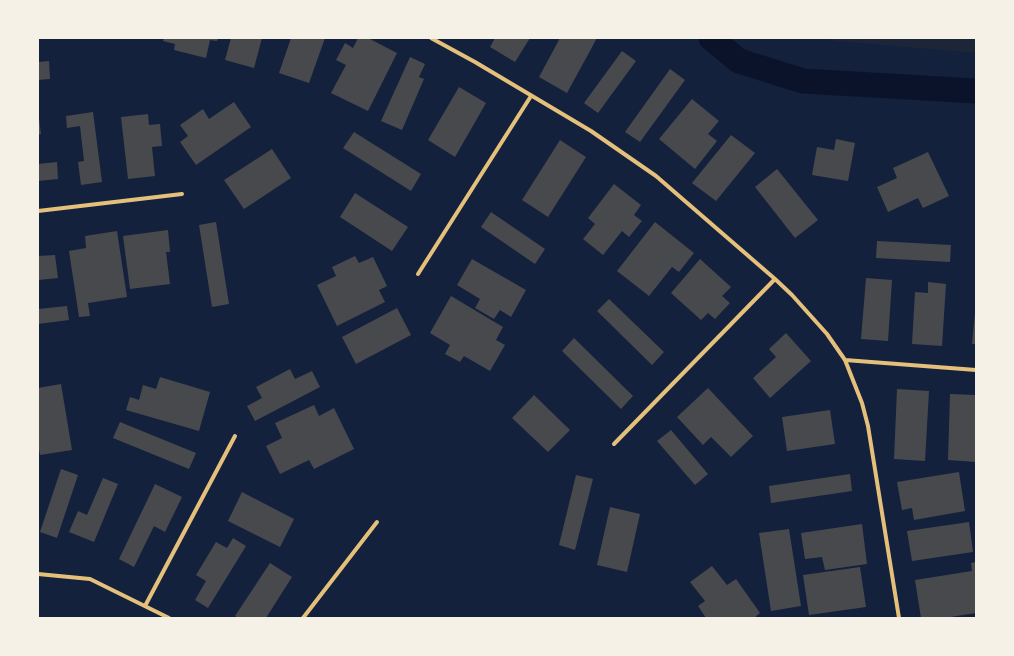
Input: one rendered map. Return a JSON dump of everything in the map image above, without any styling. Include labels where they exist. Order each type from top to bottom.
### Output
[{"type":"street","points":[[431,38],[475,62],[591,131],[656,176],[775,279],[792,295],[827,334],[845,360],[862,403],[868,426],[899,618]]},
{"type":"street","points":[[418,274],[531,96]]},
{"type":"street","points":[[38,211],[182,194]]},
{"type":"street","points":[[614,444],[775,279]]},
{"type":"street","points":[[845,360],[976,370]]},
{"type":"street","points":[[145,606],[234,436]]},
{"type":"street","points":[[303,618],[378,522]]},
{"type":"street","points":[[38,574],[90,579],[169,618]]},
{"type":"shaded area","points":[[825,38],[976,38],[976,53],[837,41]]},
{"type":"building","points":[[164,38],[218,38],[217,41],[210,40],[206,58],[174,50],[175,44],[163,41]]},
{"type":"building","points":[[231,38],[262,38],[254,68],[225,60]]},
{"type":"building","points":[[291,38],[325,38],[309,83],[279,73]]},
{"type":"building","points":[[358,38],[368,38],[397,53],[368,111],[331,93],[346,65],[336,60],[345,43],[353,48]]},
{"type":"building","points":[[495,38],[530,38],[515,62],[490,47]]},
{"type":"building","points":[[560,38],[597,38],[567,93],[539,77]]},
{"type":"building","points":[[622,51],[636,61],[598,113],[584,103]]},
{"type":"building","points":[[410,57],[425,64],[419,77],[424,79],[402,130],[381,121]]},
{"type":"building","points":[[49,61],[50,79],[38,80],[38,62]]},
{"type":"building","points":[[670,69],[685,80],[640,142],[625,132]]},
{"type":"building","points":[[459,87],[486,103],[455,157],[428,140]]},
{"type":"building","points":[[692,99],[719,121],[708,134],[717,141],[695,169],[659,139]]},
{"type":"building","points":[[234,102],[251,127],[196,165],[180,142],[188,136],[180,125],[203,109],[209,119]]},
{"type":"building","points":[[93,112],[102,182],[81,185],[78,162],[84,161],[80,126],[67,128],[66,116]]},
{"type":"building","points":[[148,114],[149,125],[160,124],[162,146],[152,147],[155,176],[128,179],[121,117]]},
{"type":"building","points":[[38,118],[41,134],[38,135]]},
{"type":"building","points":[[354,132],[421,174],[411,191],[343,148]]},
{"type":"building","points":[[731,135],[755,153],[716,201],[692,183]]},
{"type":"building","points":[[836,139],[855,143],[848,181],[812,175],[817,147],[834,150]]},
{"type":"building","points":[[560,140],[586,157],[548,217],[522,200]]},
{"type":"building","points":[[272,149],[291,178],[244,209],[224,180]]},
{"type":"building","points":[[928,152],[949,196],[923,208],[918,198],[888,212],[877,187],[897,178],[893,168]]},
{"type":"building","points":[[57,162],[58,179],[38,181],[38,164]]},
{"type":"building","points":[[777,169],[818,220],[795,238],[755,187]]},
{"type":"building","points":[[614,184],[641,205],[634,215],[642,221],[629,237],[622,231],[603,255],[583,239],[595,224],[588,218]]},
{"type":"building","points":[[355,193],[408,227],[392,251],[340,217]]},
{"type":"building","points":[[491,212],[545,249],[535,264],[481,227]]},
{"type":"building","points":[[216,222],[229,304],[212,307],[199,225]]},
{"type":"building","points":[[655,222],[694,253],[679,272],[672,267],[649,296],[617,271]]},
{"type":"building","points":[[168,230],[170,252],[166,252],[170,284],[130,289],[123,236]]},
{"type":"building","points":[[117,231],[127,297],[88,303],[90,316],[79,317],[69,251],[86,248],[85,236]]},
{"type":"building","points":[[877,241],[951,245],[950,262],[876,258]]},
{"type":"building","points":[[55,255],[58,278],[38,280],[38,256]]},
{"type":"building","points":[[355,256],[359,263],[373,257],[387,286],[379,290],[385,302],[337,326],[317,285],[336,276],[332,267]]},
{"type":"building","points":[[472,259],[526,290],[511,317],[500,310],[494,319],[475,308],[480,299],[457,285]]},
{"type":"building","points":[[700,259],[731,287],[722,296],[730,303],[715,319],[708,313],[701,320],[671,293]]},
{"type":"building","points":[[866,278],[892,280],[888,341],[861,339]]},
{"type":"building","points":[[928,282],[946,284],[942,346],[912,344],[915,292],[928,293]]},
{"type":"building","points":[[451,296],[503,327],[496,340],[505,345],[490,371],[464,356],[460,362],[445,354],[450,345],[430,333]]},
{"type":"building","points":[[609,299],[664,352],[652,365],[597,311]]},
{"type":"building","points":[[67,306],[69,320],[38,324],[38,309]]},
{"type":"building","points":[[397,308],[411,335],[356,364],[342,337]]},
{"type":"building","points":[[975,312],[976,344],[972,344]]},
{"type":"building","points":[[786,333],[811,361],[770,398],[753,378],[776,357],[769,349]]},
{"type":"building","points":[[574,338],[633,396],[621,409],[562,351]]},
{"type":"building","points":[[290,369],[295,379],[312,371],[320,387],[255,421],[247,406],[262,398],[256,387]]},
{"type":"building","points":[[160,377],[210,392],[199,431],[126,410],[130,397],[139,400],[143,385],[156,389]]},
{"type":"building","points":[[61,384],[72,450],[40,455],[38,443],[38,388]]},
{"type":"building","points":[[708,388],[753,436],[731,457],[711,437],[703,445],[677,417]]},
{"type":"building","points":[[897,389],[929,391],[925,461],[894,459]]},
{"type":"building","points":[[950,394],[976,395],[976,462],[948,460]]},
{"type":"building","points":[[534,395],[570,430],[548,452],[512,418]]},
{"type":"building","points":[[314,405],[319,416],[334,408],[354,449],[314,469],[309,460],[280,474],[266,446],[282,438],[275,423]]},
{"type":"building","points":[[830,410],[835,444],[787,451],[782,417]]},
{"type":"building","points":[[120,422],[196,453],[189,469],[113,438]]},
{"type":"building","points":[[671,430],[708,474],[695,485],[657,441]]},
{"type":"building","points":[[61,469],[78,475],[57,538],[40,532]]},
{"type":"building","points":[[959,472],[965,511],[914,520],[912,508],[902,510],[897,482]]},
{"type":"building","points":[[850,474],[852,491],[771,503],[769,486]]},
{"type":"building","points":[[576,475],[593,479],[575,550],[559,545]]},
{"type":"building","points":[[103,478],[118,484],[94,542],[69,532],[78,511],[87,515]]},
{"type":"building","points":[[155,484],[182,497],[165,532],[154,526],[134,567],[119,559]]},
{"type":"building","points":[[242,492],[294,519],[280,547],[228,521]]},
{"type":"building","points":[[610,507],[640,514],[627,572],[597,565]]},
{"type":"building","points":[[969,522],[973,552],[912,561],[907,531]]},
{"type":"building","points":[[862,524],[867,564],[825,570],[822,557],[805,559],[801,533]]},
{"type":"building","points":[[789,529],[801,606],[771,611],[759,533]]},
{"type":"building","points":[[233,538],[246,546],[208,608],[195,600],[206,581],[196,575],[216,542],[227,548]]},
{"type":"building","points":[[976,562],[976,613],[944,618],[921,618],[915,580],[972,571],[971,563]]},
{"type":"building","points":[[270,563],[292,577],[266,618],[238,618],[235,616]]},
{"type":"building","points":[[712,566],[727,585],[736,579],[760,613],[754,618],[706,618],[698,606],[705,601],[690,582]]},
{"type":"building","points":[[860,567],[866,607],[809,615],[803,575]]},
{"type":"waterway","points":[[711,38],[739,61],[803,81],[976,91]]}]
